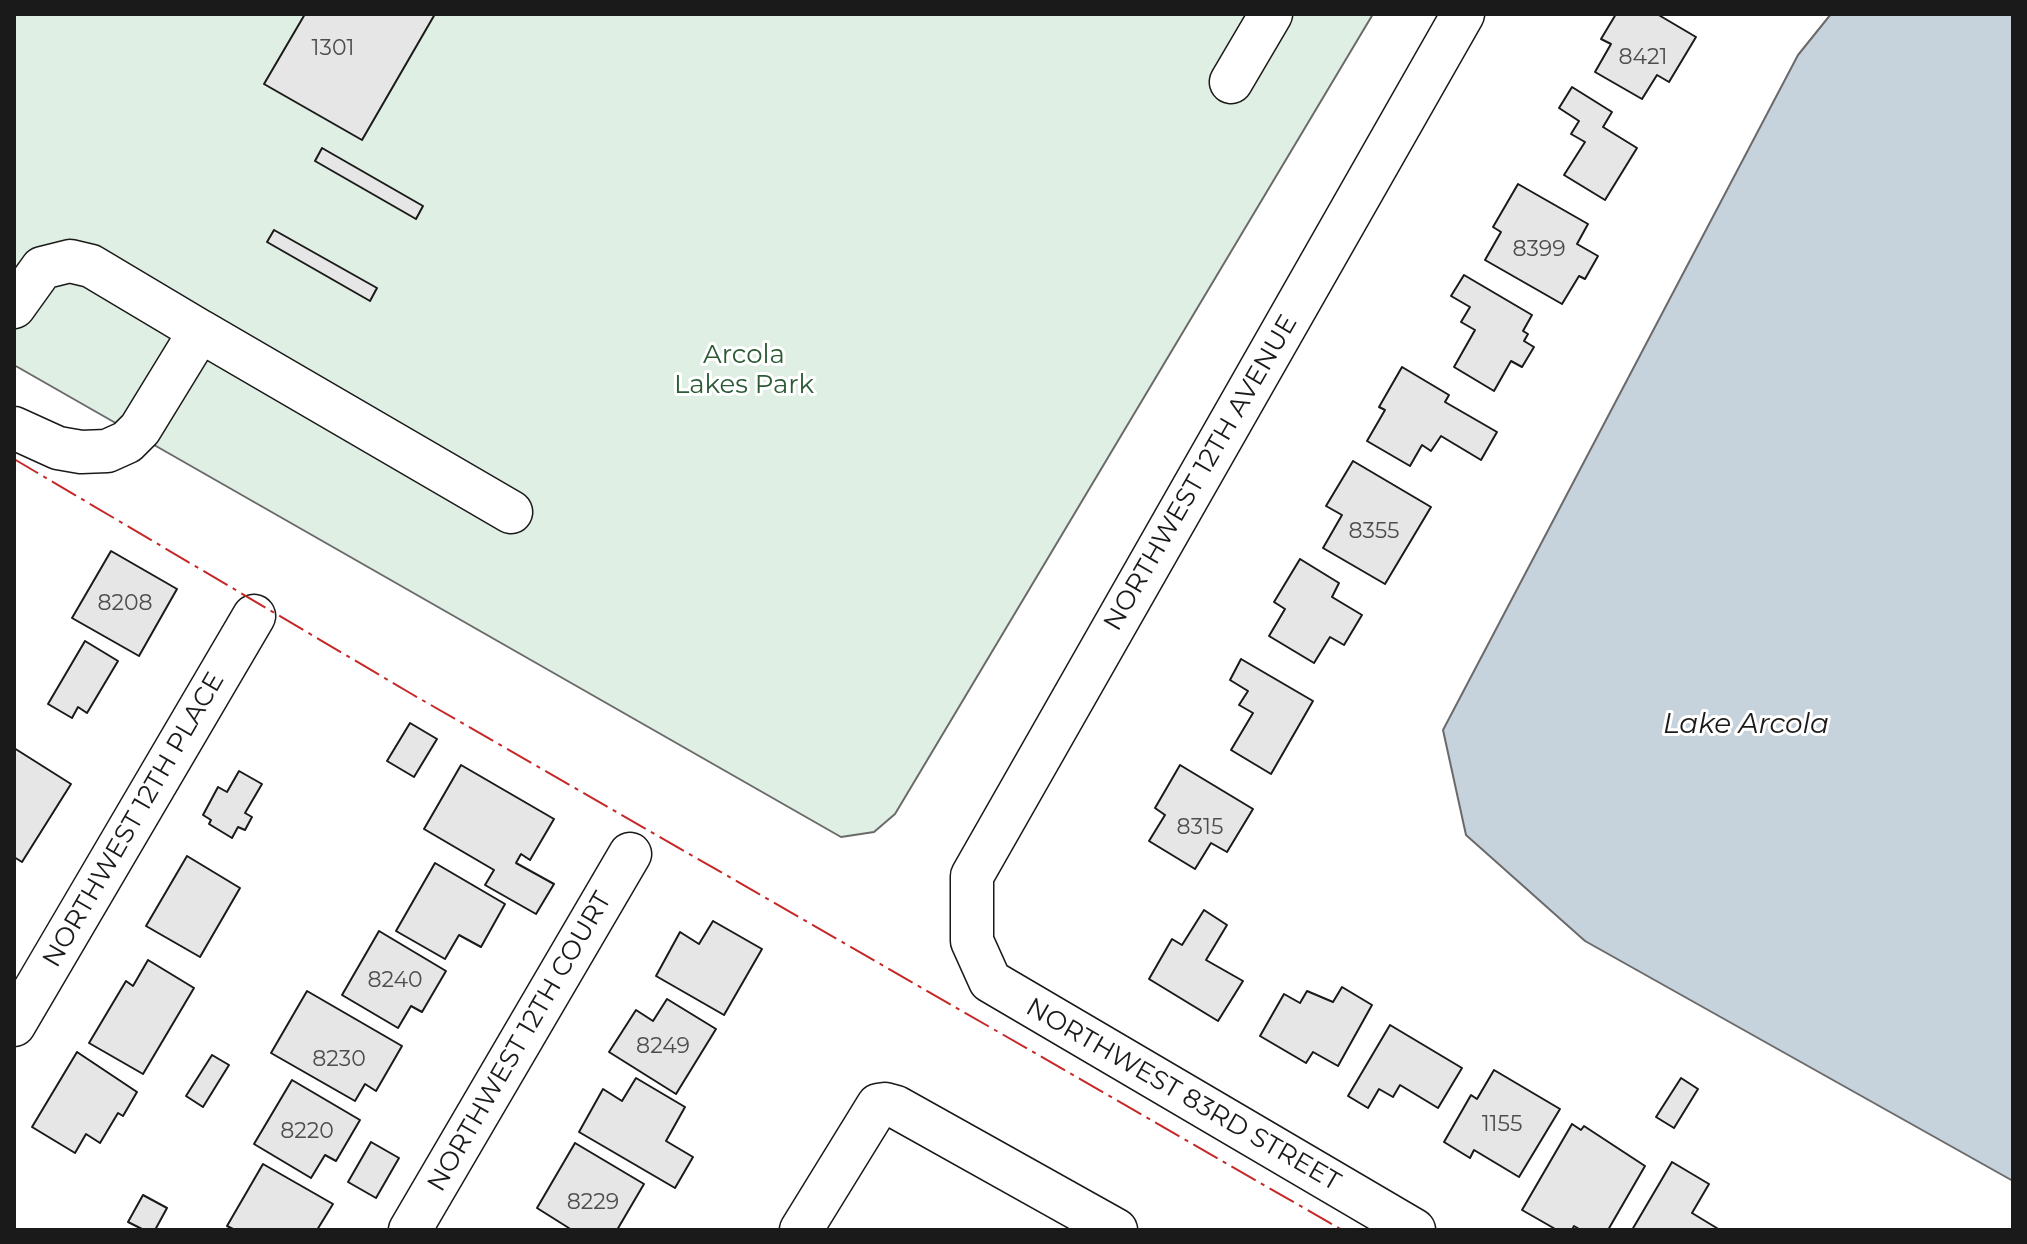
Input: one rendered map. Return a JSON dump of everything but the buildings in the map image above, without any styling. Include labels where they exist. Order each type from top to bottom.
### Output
[{"type":"street","points":[[1231,82],[1271,14]]},
{"type":"street","name":"NORTHWEST 12TH AVENUE","points":[[972,941],[972,876],[1463,14]]},
{"type":"street","points":[[14,307],[42,268],[70,261],[91,266],[511,512]]},
{"type":"street","points":[[23,433],[81,452],[107,451],[127,442],[140,429],[200,331]]},
{"type":"street","name":"NORTHWEST 12TH PLACE","points":[[14,1025],[254,616]]},
{"type":"street","name":"NORTHWEST 12TH COURT","points":[[410,1230],[630,854]]},
{"type":"street","name":"NORTHWEST 83RD STREET","points":[[972,941],[990,981],[1414,1230]]},
{"type":"street","points":[[801,1230],[878,1105],[885,1104],[896,1107],[1116,1230]]},
{"type":"green space","name":"Arcola Lakes Park","points":[[14,14],[1373,14],[895,814],[874,832],[841,837],[14,365]]},
{"type":"water","name":"Lake Arcola","points":[[1831,14],[2013,14],[2013,1181],[1585,941],[1466,835],[1443,730],[1798,55]]},
{"type":"power","points":[[14,459],[410,693],[1342,1230]]}]
